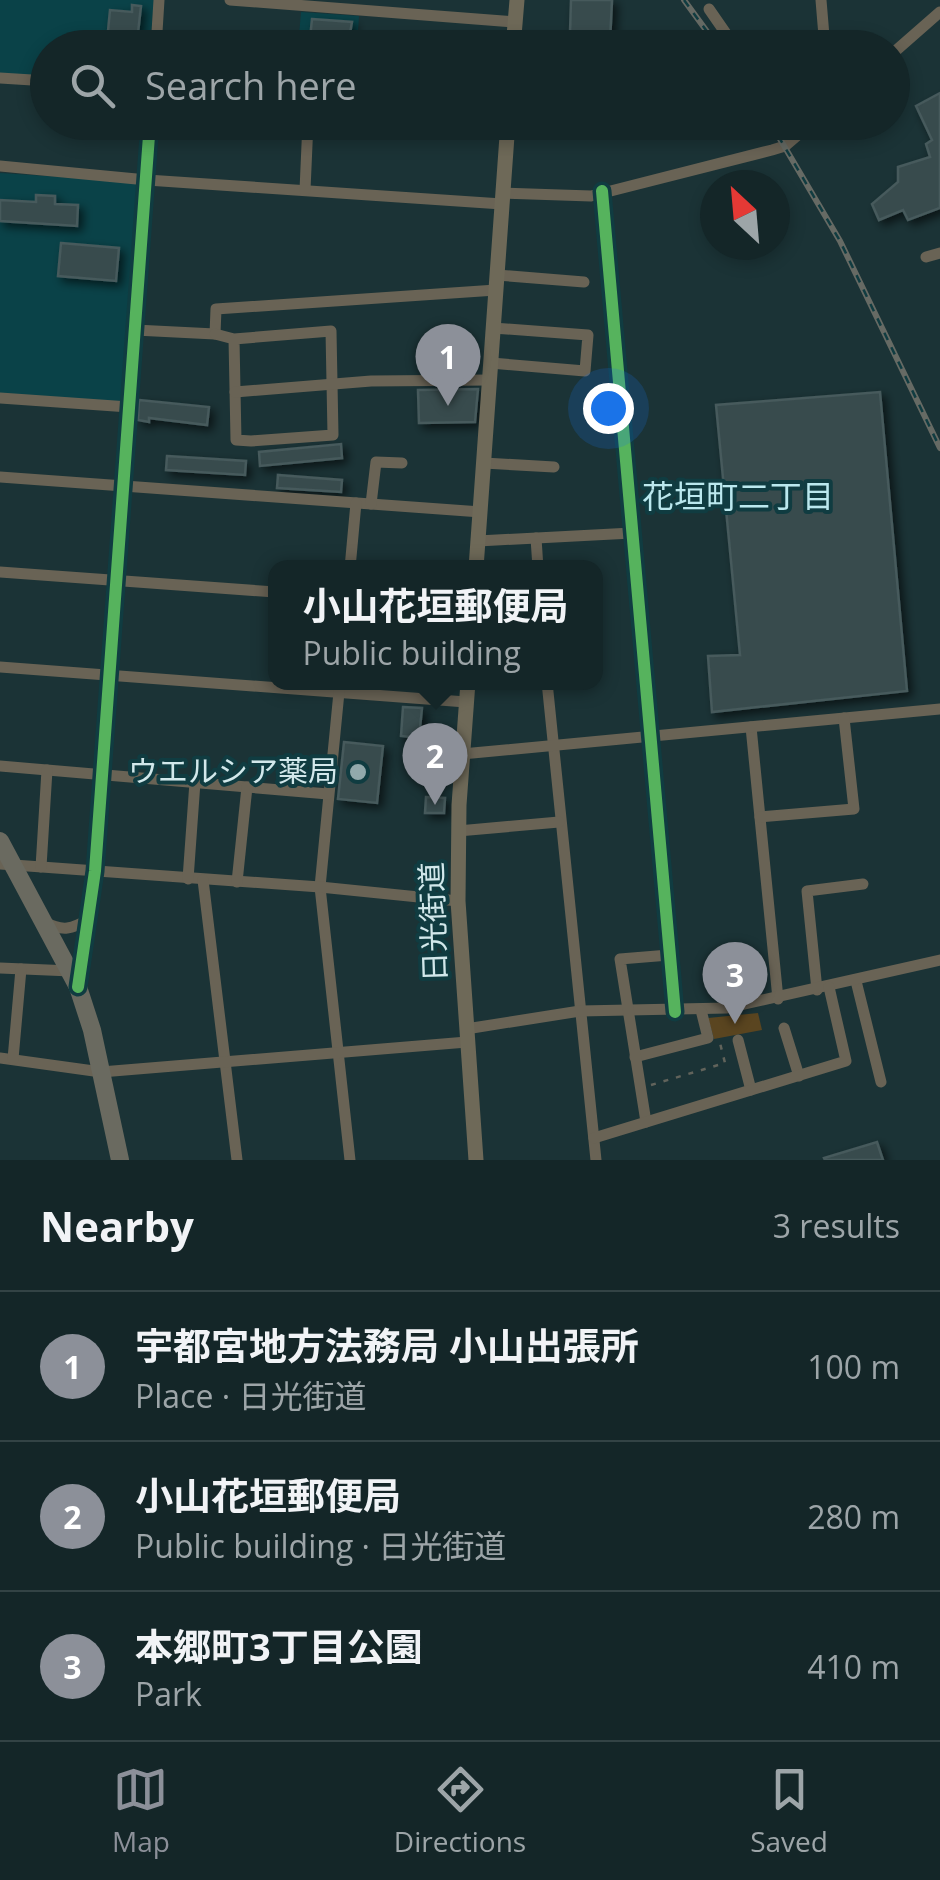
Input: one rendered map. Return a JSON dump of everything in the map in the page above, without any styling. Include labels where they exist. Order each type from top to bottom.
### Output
[{"type":"highway","points":[[0,841],[7,864],[46,922],[74,979],[102,1072],[120,1160]]},
{"type":"main road","points":[[515,30],[517,0]]},
{"type":"main road","points":[[477,560],[507,140]]},
{"type":"main road","name":"日光街道","points":[[467,690],[458,831],[458,901],[476,1160]]},
{"type":"street","points":[[157,30],[159,0]]},
{"type":"street","points":[[230,0],[515,22]]},
{"type":"street","points":[[421,14],[422,0]]},
{"type":"street","points":[[821,0],[824,30]]},
{"type":"street","points":[[910,38],[940,11],[934,0]]},
{"type":"street","points":[[709,9],[724,30]]},
{"type":"street","points":[[0,78],[30,80]]},
{"type":"street","points":[[0,968],[74,979],[89,919],[149,140]]},
{"type":"street","points":[[305,190],[307,140]]},
{"type":"street","points":[[0,166],[305,190],[503,198],[591,196],[772,150],[792,140]]},
{"type":"street","points":[[602,191],[675,1012]]},
{"type":"street","points":[[926,257],[940,252]]},
{"type":"street","points":[[215,334],[216,309],[497,282],[584,282]]},
{"type":"street","points":[[235,392],[490,372],[585,371],[588,335],[494,328]]},
{"type":"street","points":[[135,330],[215,334],[234,340],[332,331],[332,435],[236,440],[234,340]]},
{"type":"street","points":[[0,398],[129,407]]},
{"type":"street","points":[[371,504],[376,462],[402,464]]},
{"type":"street","points":[[484,464],[554,468]]},
{"type":"street","points":[[0,477],[481,512]]},
{"type":"street","points":[[351,560],[356,503]]},
{"type":"street","points":[[478,541],[632,532]]},
{"type":"street","points":[[536,538],[537,560]]},
{"type":"street","points":[[0,572],[268,592]]},
{"type":"street","points":[[0,667],[268,684]]},
{"type":"street","points":[[339,690],[320,887],[350,1160]]},
{"type":"street","points":[[362,690],[466,702]]},
{"type":"street","points":[[415,690],[415,697]]},
{"type":"street","points":[[548,690],[596,1160]]},
{"type":"street","points":[[462,754],[940,709]]},
{"type":"street","points":[[760,818],[854,809],[844,718]]},
{"type":"street","points":[[750,727],[778,999]]},
{"type":"street","points":[[0,766],[328,794]]},
{"type":"street","points":[[41,867],[48,770]]},
{"type":"street","points":[[188,878],[195,782]]},
{"type":"street","points":[[237,882],[246,787]]},
{"type":"street","points":[[458,831],[560,822]]},
{"type":"street","points":[[7,864],[458,901]]},
{"type":"street","points":[[203,880],[237,1160]]},
{"type":"street","points":[[594,1138],[846,1061],[823,988],[807,891],[863,884]]},
{"type":"street","points":[[46,922],[58,930],[74,928],[89,919]]},
{"type":"street","points":[[646,1122],[620,959],[669,955]]},
{"type":"street","points":[[21,970],[6,1058],[102,1072],[336,1053],[467,1035],[580,1012],[700,1010],[778,999],[940,960]]},
{"type":"street","points":[[856,981],[881,1082]]},
{"type":"street","points":[[635,1057],[708,1038],[700,1010]]},
{"type":"street","points":[[784,1028],[798,1076]]},
{"type":"street","points":[[738,1040],[751,1090]]},
{"type":"path","points":[[640,1089],[725,1064],[718,1038]]},
{"type":"shaded area","points":[[0,0],[154,0],[151,30],[30,30],[30,76],[0,73]]},
{"type":"shaded area","points":[[301,12],[359,16],[358,30],[300,30]]},
{"type":"shaded area","points":[[0,173],[139,182],[121,402],[0,393]]},
{"type":"shaded area","points":[[758,1013],[762,1030],[714,1039],[708,1018]]},
{"type":"building","points":[[571,0],[612,0],[611,30],[570,30]]},
{"type":"building","points":[[132,5],[141,6],[138,30],[108,30],[110,10],[132,12]]},
{"type":"building","points":[[312,19],[352,22],[351,30],[311,30]]},
{"type":"building","points":[[940,93],[940,208],[908,220],[903,210],[879,220],[872,204],[898,182],[898,167],[930,157],[926,144],[932,140],[916,106]]},
{"type":"building","points":[[36,195],[55,196],[55,204],[78,205],[77,226],[0,221],[0,200],[36,202]]},
{"type":"building","points":[[61,243],[119,248],[116,281],[58,276]]},
{"type":"building","points":[[478,389],[475,422],[419,423],[418,390]]},
{"type":"building","points":[[880,392],[907,691],[712,712],[708,656],[740,655],[716,405]]},
{"type":"building","points":[[139,400],[209,407],[207,425],[138,420]]},
{"type":"building","points":[[341,444],[342,458],[260,466],[259,452]]},
{"type":"building","points":[[167,456],[246,461],[245,475],[166,470]]},
{"type":"building","points":[[278,475],[342,480],[341,492],[277,488]]},
{"type":"building","points":[[403,707],[422,708],[419,738],[401,736]]},
{"type":"building","name":"ウエルシア薬局","points":[[344,742],[383,746],[377,803],[338,799]]},
{"type":"building","points":[[426,797],[445,798],[444,813],[425,813]]},
{"type":"building","points":[[877,1142],[883,1160],[824,1158]]},
{"type":"railway","points":[[684,0],[706,30]]},
{"type":"railway","points":[[781,140],[840,241],[940,448]]},
{"type":"cycle path","points":[[78,987],[95,871],[149,140]]},
{"type":"cycle path","points":[[602,191],[675,1012]]},
{"type":"place","name":"宇都宮地方法務局 小山出張所","points":[[448,406]]},
{"type":"place","name":"ウエルシア薬局","points":[[358,772]]},
{"type":"place","name":"小山花垣郵便局","points":[[435,805]]},
{"type":"place","name":"本郷町3丁目公園","points":[[735,1024]]},
{"type":"district","name":"花垣町二丁目","points":[[738,497]]}]
